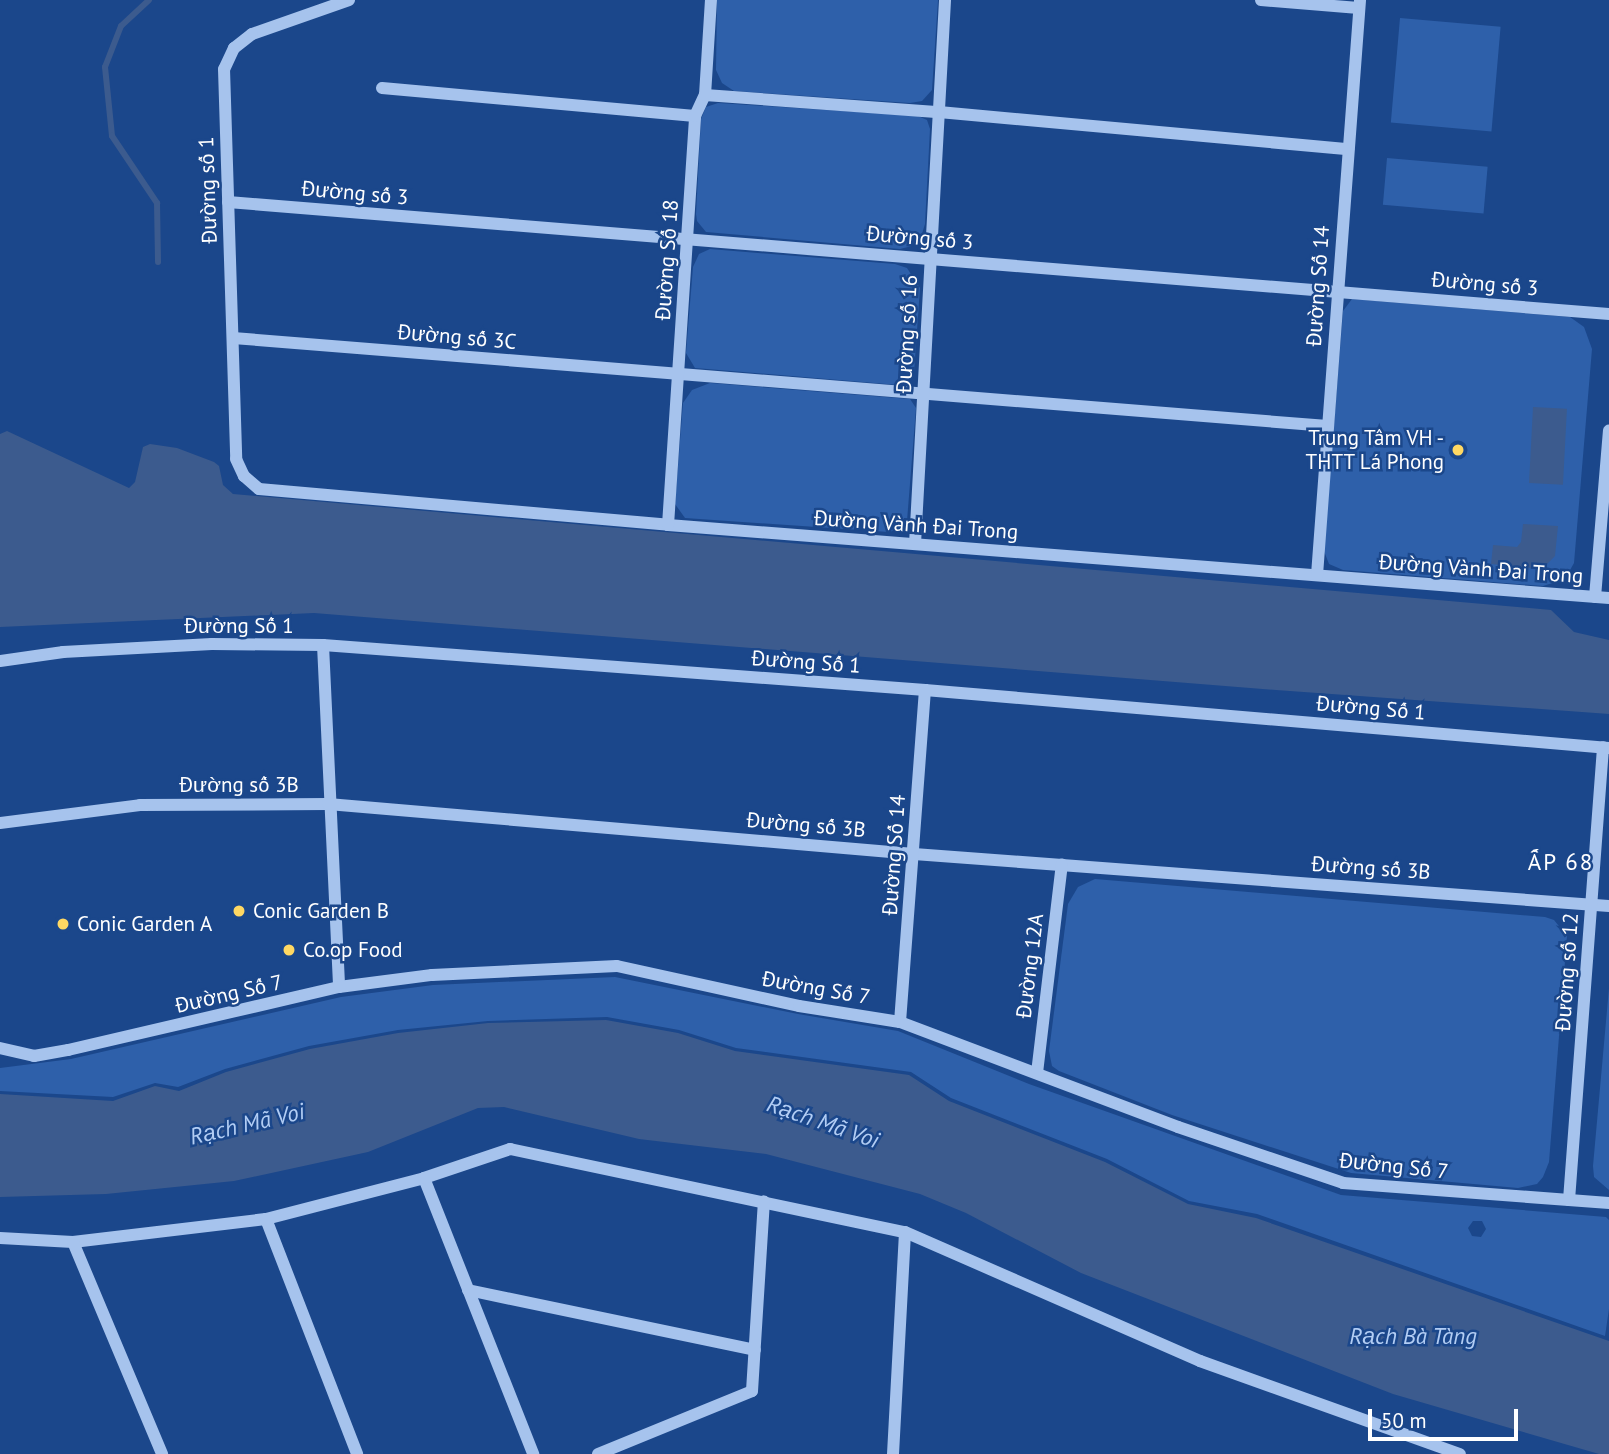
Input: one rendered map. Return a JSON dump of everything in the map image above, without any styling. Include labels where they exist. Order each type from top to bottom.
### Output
[{"type":"street","name":"Đường số 1","points":[[236,459],[224,68],[234,48],[252,34],[349,0]]},
{"type":"street","name":"Đường Số 18","points":[[668,525],[689,239],[695,116],[705,95],[710,0]]},
{"type":"street","name":"Đường số 16","points":[[915,544],[945,0]]},
{"type":"street","points":[[1261,0],[1359,4]]},
{"type":"street","name":"Đường Số 14","points":[[1317,575],[1359,4]]},
{"type":"street","points":[[382,88],[695,116]]},
{"type":"street","points":[[705,95],[939,112],[1348,149]]},
{"type":"street","name":"Đường số 3","points":[[228,202],[1609,314]]},
{"type":"street","name":"Đường số 3C","points":[[233,338],[678,375]]},
{"type":"street","points":[[678,375],[1326,426]]},
{"type":"street","points":[[1595,597],[1609,431]]},
{"type":"street","name":"Đường Vành Đai Trong","points":[[236,459],[244,476],[259,489],[668,525],[1609,598]]},
{"type":"street","name":"Đường Số 1","points":[[0,661],[63,652],[212,644],[323,645],[925,690],[1606,747]]},
{"type":"street","points":[[323,645],[328,804],[339,987]]},
{"type":"street","name":"Đường Số 14","points":[[900,1022],[915,854],[925,690]]},
{"type":"street","name":"Đường số 12","points":[[1569,1200],[1606,747]]},
{"type":"street","name":"Đường số 3B","points":[[0,823],[140,806],[328,804],[915,854],[1609,905]]},
{"type":"street","name":"Đường 12A","points":[[1037,1073],[1062,864]]},
{"type":"street","name":"Đường Số 7","points":[[0,1048],[34,1056],[57,1052],[339,987],[432,975],[617,966],[799,1006],[900,1022],[1178,1127],[1343,1183],[1609,1203]]},
{"type":"street","points":[[0,1238],[73,1242],[266,1219],[424,1178],[510,1149],[764,1200],[905,1232],[1200,1361],[1460,1454]]},
{"type":"street","points":[[424,1178],[533,1454]]},
{"type":"street","points":[[598,1454],[752,1391],[764,1200]]},
{"type":"street","points":[[266,1219],[357,1454]]},
{"type":"street","points":[[893,1454],[905,1232]]},
{"type":"street","points":[[73,1242],[162,1454]]},
{"type":"street","points":[[468,1290],[755,1350]]},
{"type":"shaded area","points":[[717,0],[938,0],[932,90],[922,101],[910,103],[734,91],[722,83],[716,70]]},
{"type":"shaded area","points":[[1400,18],[1501,27],[1491,131],[1391,123]]},
{"type":"shaded area","points":[[718,103],[918,116],[927,120],[930,129],[925,224],[921,237],[912,246],[900,249],[706,232],[697,221],[696,214],[701,119],[706,107]]},
{"type":"shaded area","points":[[1387,158],[1488,167],[1484,214],[1383,205]]},
{"type":"shaded area","points":[[710,249],[895,264],[907,268],[920,288],[914,373],[898,385],[695,368],[686,353],[693,267],[699,254]]},
{"type":"shaded area","name":"Trung Tâm VH - THTT Lá Phong","points":[[1352,299],[1570,317],[1584,327],[1592,349],[1574,563],[1565,579],[1543,586],[1343,570],[1329,564],[1324,551],[1343,311]]},
{"type":"shaded area","points":[[710,383],[910,399],[916,408],[907,521],[899,529],[889,532],[685,518],[675,504],[683,403],[692,390]]},
{"type":"shaded area","points":[[1095,879],[1545,917],[1554,920],[1567,936],[1549,1162],[1543,1177],[1537,1184],[1518,1188],[1351,1173],[1172,1115],[1059,1071],[1052,1066],[1049,1051],[1068,904],[1078,887]]},
{"type":"shaded area","points":[[615,977],[898,1031],[1029,1084],[1341,1195],[1606,1217],[1609,1220],[1609,1309],[1605,1336],[1257,1214],[1189,1201],[1107,1159],[951,1098],[911,1072],[736,1048],[679,1030],[607,1017],[488,1021],[398,1030],[309,1046],[225,1069],[178,1087],[155,1083],[113,1097],[0,1091],[0,1068],[71,1059],[341,997],[433,985]],"holes":[[[1473,1221],[1482,1221],[1486,1229],[1481,1237],[1472,1236],[1468,1228]]]},
{"type":"shaded area","points":[[1609,988],[1609,1190],[1594,1177],[1593,1166]]},
{"type":"water","points":[[1533,407],[1567,409],[1563,485],[1529,483]]},
{"type":"water","points":[[7,431],[129,488],[135,482],[143,447],[150,444],[177,448],[214,462],[219,466],[223,485],[233,494],[1551,610],[1574,632],[1609,640],[1609,714],[314,613],[0,627],[0,434]]},
{"type":"water","points":[[1523,524],[1558,526],[1555,556],[1542,569],[1491,564],[1493,545],[1517,547],[1521,542]]},
{"type":"water","name":"Rạch Bà Tàng","points":[[606,1020],[678,1033],[735,1051],[909,1075],[949,1101],[1105,1162],[1188,1204],[1256,1218],[1609,1341],[1609,1454],[1599,1454],[1393,1394],[1081,1273],[966,1213],[920,1194],[766,1154],[639,1139],[504,1107],[478,1108],[368,1152],[234,1181],[106,1194],[0,1197],[0,1094],[113,1101],[155,1086],[179,1091],[226,1072],[310,1049],[398,1033],[488,1023]]},
{"type":"waterway","points":[[149,0],[121,26],[105,67],[112,136],[157,203],[158,262]]},
{"type":"place","name":"Trung Tâm VH - THTT Lá Phong","points":[[1458,450]]},
{"type":"place","name":"Conic Garden B","points":[[239,911]]},
{"type":"place","name":"Conic Garden A","points":[[63,924]]},
{"type":"place","name":"Co.op Food","points":[[289,950]]},
{"type":"district","name":"ẤP 68","points":[[1561,862]]},
{"type":"water label","name":"Rạch Mã Voi","points":[[823,1122]]},
{"type":"water label","name":"Rạch Mã Voi","points":[[247,1124]]}]
